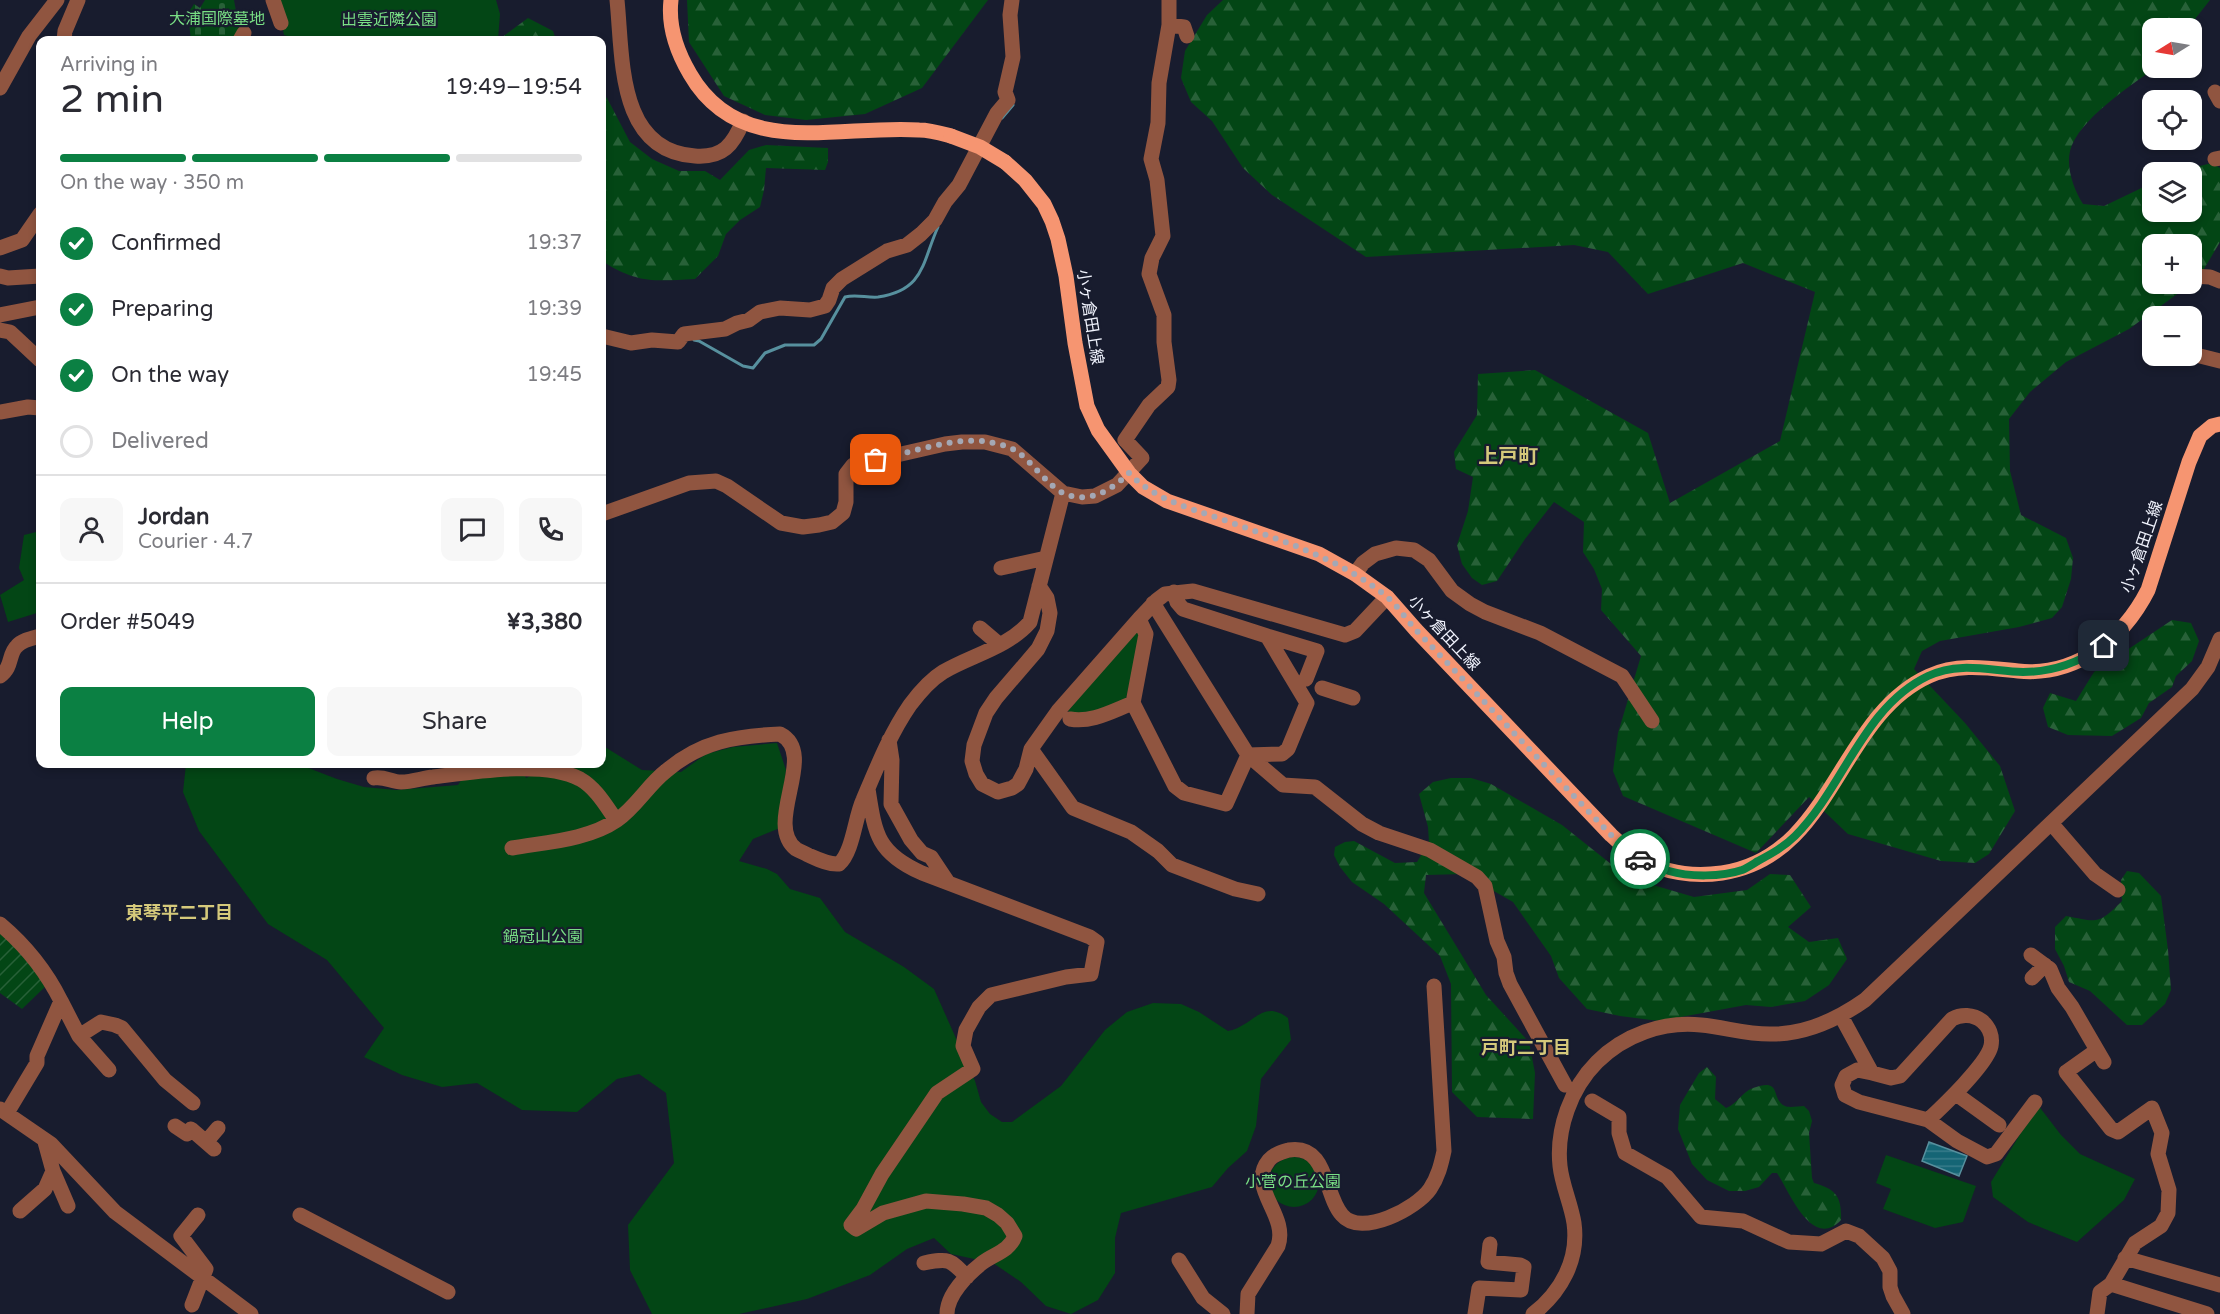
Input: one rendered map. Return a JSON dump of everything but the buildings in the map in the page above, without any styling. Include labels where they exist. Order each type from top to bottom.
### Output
[{"type":"main road","name":"小ヶ倉田上線","points":[[671,0],[676,46],[693,78],[718,107],[743,122],[763,129],[791,133],[921,130],[951,136],[980,147],[1005,162],[1025,180],[1038,196],[1052,220],[1059,239],[1066,276],[1087,406],[1098,430],[1129,473],[1143,487],[1167,501],[1318,554],[1355,574],[1387,597],[1611,835],[1639,858],[1670,871],[1702,876],[1742,870],[1780,849],[1795,835],[1833,787],[1880,715],[1901,695],[1928,676],[1967,667],[2021,672],[2061,668],[2085,658],[2116,637],[2139,608],[2148,590],[2189,462],[2200,436],[2212,426],[2220,424]]},
{"type":"street","points":[[0,88],[28,36],[57,0]]},
{"type":"street","points":[[64,36],[78,0]]},
{"type":"street","points":[[273,0],[281,23]]},
{"type":"street","points":[[617,0],[628,100],[638,123],[651,138],[666,149],[679,153],[712,155],[731,145],[743,122]]},
{"type":"street","points":[[606,337],[631,343],[652,340],[678,342],[681,337],[725,329],[749,320],[760,312],[780,308],[810,310],[825,306],[830,300],[833,288],[842,279],[887,251],[907,245],[921,234],[935,220],[945,202],[959,185],[997,113],[1008,100],[1005,92],[1013,57],[1010,15],[1012,0]]},
{"type":"street","points":[[606,513],[689,483],[702,481],[722,482],[769,515],[790,525],[803,527],[832,522],[843,513],[846,502],[844,482],[848,470],[853,465],[962,442],[986,442],[1012,449],[1063,493],[1082,497],[1095,496],[1117,485],[1142,458],[1125,440],[1149,405],[1168,387],[1169,380],[1164,342],[1164,315],[1149,274],[1152,258],[1163,236],[1157,180],[1151,159],[1158,123],[1159,83],[1169,25],[1169,0]]},
{"type":"street","points":[[1169,25],[1184,27],[1187,36]]},
{"type":"street","points":[[0,248],[22,240],[36,220]]},
{"type":"street","points":[[0,276],[8,278],[36,276]]},
{"type":"street","points":[[2202,277],[2220,281]]},
{"type":"street","points":[[0,315],[36,308]]},
{"type":"street","points":[[0,330],[10,332],[36,356]]},
{"type":"street","points":[[2202,356],[2220,361]]},
{"type":"street","points":[[0,412],[28,406],[36,407]]},
{"type":"street","points":[[512,848],[576,836],[616,820],[666,770],[699,748],[724,739],[780,734],[790,741],[795,754],[786,835],[795,848],[839,864],[846,856],[858,812],[878,762],[910,705],[941,673],[1000,645],[1022,631],[1030,622],[1063,493]]},
{"type":"street","points":[[1355,574],[1363,563],[1375,554],[1396,548],[1414,550],[1429,560],[1446,586],[1470,604],[1540,633],[1622,676],[1652,721]]},
{"type":"street","points":[[1001,568],[1046,558]]},
{"type":"street","points":[[1039,586],[1047,598],[1050,614],[1047,631],[1038,649],[986,713],[974,745],[972,761],[976,774],[982,784],[998,792],[1018,784],[1023,776],[1031,749],[1058,711],[1138,619],[1165,594],[1193,591],[1345,634],[1355,631],[1387,597]]},
{"type":"street","points":[[1174,592],[1177,602],[1183,609],[1317,651],[1306,679]]},
{"type":"street","points":[[1153,603],[1248,755],[1283,785],[1315,787],[1362,824],[1379,833],[1430,850],[1477,877],[1485,886],[1497,941],[1504,957],[1510,984],[1565,1085]]},
{"type":"street","points":[[1138,619],[1146,634],[1133,703],[1175,786],[1184,793],[1226,804],[1248,755]]},
{"type":"street","points":[[980,628],[1000,645]]},
{"type":"street","points":[[1248,755],[1282,754],[1288,749],[1306,703],[1267,636]]},
{"type":"street","points":[[0,676],[8,669],[14,648],[18,644],[36,637]]},
{"type":"street","points":[[1533,1314],[1556,1291],[1568,1272],[1574,1248],[1574,1221],[1565,1192],[1559,1147],[1571,1098],[1594,1064],[1608,1051],[1628,1038],[1667,1026],[1701,1025],[1755,1034],[1775,1034],[1810,1029],[1841,1016],[1865,1000],[2192,689],[2208,667],[2220,639]]},
{"type":"street","points":[[1322,688],[1353,698]]},
{"type":"street","points":[[1070,719],[1080,721],[1092,719],[1133,703]]},
{"type":"street","points":[[889,740],[892,759],[891,804],[911,840],[922,853],[931,857],[947,881]]},
{"type":"street","points":[[1031,749],[1073,808],[1131,832],[1158,851],[1172,865],[1235,889],[1258,894]]},
{"type":"street","points":[[374,778],[382,777],[399,782],[512,769],[559,771],[581,780],[600,796],[616,820]]},
{"type":"street","points":[[868,789],[878,836],[890,854],[907,866],[1090,937],[1097,942],[1091,974],[1066,977],[991,995],[979,1007],[966,1030],[963,1046],[973,1069],[937,1093],[882,1174],[863,1209],[851,1225],[856,1229],[883,1213],[926,1201],[963,1204],[986,1209],[1007,1223],[1015,1236],[1012,1243],[981,1263],[967,1277],[947,1303],[947,1314]]},
{"type":"street","points":[[2051,823],[2095,874],[2118,890]]},
{"type":"street","points":[[0,924],[18,940],[49,979],[79,1036],[109,1070]]},
{"type":"street","points":[[2031,955],[2050,969],[2058,988],[2101,1056],[2066,1072],[2111,1129],[2118,1132],[2152,1108],[2162,1133],[2158,1154],[2169,1190],[2168,1213],[2161,1226],[2140,1238],[2125,1258],[2111,1284],[2100,1292],[2099,1313]]},
{"type":"street","points":[[2032,978],[2045,965]]},
{"type":"street","points":[[1247,1314],[1248,1294],[1281,1238],[1281,1230],[1263,1186],[1263,1173],[1268,1161],[1274,1156],[1298,1150],[1316,1159],[1342,1215],[1354,1223],[1363,1224],[1392,1217],[1415,1205],[1429,1191],[1438,1175],[1444,1151],[1434,986]]},
{"type":"street","points":[[61,1001],[37,1056],[37,1063],[3,1111],[45,1139],[115,1212],[251,1314]]},
{"type":"street","points":[[1928,1120],[1956,1094],[1986,1056],[1991,1046],[1988,1028],[1978,1018],[1961,1015],[1952,1019],[1900,1076],[1891,1078],[1857,1070],[1843,1079],[1843,1091],[1850,1098],[1859,1102],[1928,1120],[1973,1151],[1987,1157],[1996,1154],[2035,1101]]},
{"type":"street","points":[[1841,1016],[1872,1073]]},
{"type":"street","points":[[79,1036],[101,1022],[122,1028],[165,1080],[193,1103]]},
{"type":"street","points":[[1956,1094],[1999,1125]]},
{"type":"street","points":[[1592,1101],[1619,1117],[1619,1133],[1625,1152],[1667,1177],[1701,1217],[1743,1221],[1789,1242],[1821,1244],[1846,1231],[1859,1236],[1883,1258],[1890,1271],[1893,1296],[1904,1314]]},
{"type":"street","points":[[175,1126],[187,1134],[192,1129],[210,1145],[218,1128]]},
{"type":"street","points":[[45,1139],[53,1171],[68,1206]]},
{"type":"street","points":[[20,1211],[45,1189],[53,1171]]},
{"type":"street","points":[[192,1305],[206,1269],[182,1236],[198,1215]]},
{"type":"street","points":[[300,1215],[448,1292]]},
{"type":"street","points":[[1475,1314],[1479,1288],[1521,1290],[1524,1267],[1488,1262],[1490,1244]]},
{"type":"street","points":[[2125,1258],[2220,1285]]},
{"type":"street","points":[[924,1263],[940,1260],[953,1263],[967,1277]]},
{"type":"street","points":[[1179,1260],[1203,1298],[1223,1314]]},
{"type":"street","points":[[2111,1284],[2207,1314]]},
{"type":"green space","name":"大浦国際墓地","points":[[205,0],[234,0],[237,17],[245,25],[238,36],[191,36],[189,23],[183,21],[194,4],[200,8]]},
{"type":"green space","name":"出雲近隣公園","points":[[277,0],[496,0],[500,14],[498,36],[284,35]]},
{"type":"green space","points":[[687,0],[988,0],[922,88],[865,114],[806,120],[765,115],[724,96],[689,42]]},
{"type":"green space","points":[[1223,0],[2210,0],[2196,18],[2142,18],[2142,77],[2119,94],[2083,127],[2070,151],[2069,164],[2072,179],[2083,204],[2104,206],[2142,188],[2142,222],[2202,222],[2202,165],[2212,163],[2220,168],[2220,242],[2202,272],[2202,234],[2142,234],[2142,294],[2177,294],[2161,306],[2142,306],[2142,320],[2129,329],[2066,362],[2030,392],[2009,419],[2010,471],[2021,515],[2066,538],[2073,558],[2071,579],[2062,607],[2052,618],[2019,627],[1940,641],[1922,651],[1914,669],[1965,723],[2000,766],[2015,811],[1989,854],[1975,863],[1941,861],[1848,834],[1809,797],[1756,853],[1623,796],[1613,771],[1618,733],[1641,656],[1601,610],[1602,589],[1594,569],[1583,552],[1584,522],[1554,502],[1525,539],[1497,581],[1482,585],[1472,578],[1462,564],[1457,545],[1468,511],[1473,477],[1456,469],[1454,452],[1477,415],[1478,374],[1535,370],[1648,433],[1670,503],[1780,441],[1815,292],[1743,263],[1648,294],[1608,252],[1574,245],[1366,257],[1272,195],[1243,168],[1212,121],[1191,102],[1181,78],[1185,51],[1207,15]]},
{"type":"green space","points":[[528,18],[553,31],[555,36],[504,36]]},
{"type":"green space","points":[[606,97],[630,142],[652,159],[679,171],[705,171],[720,180],[749,150],[766,145],[828,148],[828,162],[825,170],[766,168],[760,207],[740,220],[726,234],[718,256],[695,279],[647,279],[626,274],[606,263]]},
{"type":"green space","points":[[36,532],[36,613],[8,622],[0,595],[24,580],[19,568],[24,535]]},
{"type":"green space","points":[[2172,620],[2191,623],[2199,641],[2192,661],[2176,676],[2172,687],[2149,703],[2141,718],[2112,736],[2068,735],[2048,727],[2043,708],[2050,693],[2076,701],[2094,672]]},
{"type":"green space","points":[[1138,629],[1141,635],[1126,699],[1089,715],[1075,715],[1068,711]]},
{"type":"green space","name":"鍋冠山公園","points":[[777,743],[786,770],[780,828],[753,839],[739,861],[767,869],[777,874],[790,889],[820,898],[845,932],[904,967],[934,989],[975,1081],[981,1102],[990,1114],[1002,1122],[1012,1122],[1061,1086],[1105,1030],[1127,1012],[1153,1003],[1181,1004],[1199,1012],[1228,1031],[1264,1012],[1279,1013],[1288,1018],[1291,1040],[1261,1079],[1256,1126],[1247,1151],[1212,1187],[1121,1213],[1115,1238],[1115,1273],[1098,1300],[1071,1314],[1046,1306],[1021,1282],[993,1263],[951,1254],[934,1238],[907,1249],[870,1275],[807,1299],[739,1314],[652,1314],[630,1270],[628,1225],[674,1163],[666,1093],[639,1074],[617,1079],[577,1112],[522,1110],[477,1083],[442,1087],[402,1075],[364,1057],[384,1028],[327,960],[268,924],[199,831],[183,792],[186,768],[308,768],[364,787],[396,790],[458,785],[469,768],[522,768],[526,778],[547,768],[606,768],[606,748],[642,770],[681,772],[706,754],[733,747]]},
{"type":"green space","points":[[1451,778],[1471,778],[1491,784],[1562,825],[1611,864],[1653,885],[1694,897],[1747,890],[1770,874],[1790,875],[1811,907],[1788,927],[1809,942],[1838,938],[1847,959],[1829,985],[1805,1001],[1771,1007],[1746,1005],[1659,1021],[1620,1016],[1587,1009],[1559,978],[1551,956],[1513,902],[1464,874],[1426,875],[1424,893],[1486,995],[1529,1042],[1535,1073],[1533,1119],[1477,1117],[1452,1092],[1451,984],[1440,956],[1384,904],[1352,882],[1334,855],[1335,847],[1354,841],[1395,863],[1417,862],[1429,842],[1428,827],[1419,794],[1433,782]]},
{"type":"green space","points":[[2127,871],[2139,873],[2161,896],[2168,950],[2171,990],[2165,1004],[2142,1025],[2127,1025],[2090,991],[2069,982],[2055,949],[2055,927],[2066,916],[2097,920],[2108,914],[2122,901],[2121,880]]},
{"type":"green space","points":[[0,928],[47,985],[22,1009],[0,993]]},
{"type":"green space","points":[[1707,1067],[1716,1077],[1715,1099],[1726,1108],[1749,1090],[1769,1085],[1785,1106],[1804,1106],[1809,1111],[1812,1121],[1809,1133],[1812,1178],[1814,1183],[1828,1188],[1836,1195],[1840,1205],[1841,1220],[1830,1228],[1820,1228],[1811,1223],[1795,1204],[1777,1173],[1772,1173],[1759,1187],[1745,1191],[1729,1191],[1707,1180],[1692,1164],[1678,1129],[1680,1105],[1699,1073]]},
{"type":"green space","points":[[2038,1105],[2061,1135],[2080,1154],[2135,1179],[2124,1200],[2077,1242],[2028,1222],[1993,1197],[1991,1182]]},
{"type":"green space","points":[[1886,1155],[1976,1186],[1963,1222],[1935,1228],[1883,1209],[1891,1189],[1876,1183]]},
{"type":"green space","name":"小菅の丘公園","points":[[1289,1157],[1299,1157],[1312,1164],[1319,1177],[1319,1187],[1312,1200],[1299,1207],[1289,1207],[1280,1203],[1273,1196],[1269,1187],[1269,1177],[1273,1168],[1280,1161]]},
{"type":"water","points":[[1929,1142],[1967,1156],[1959,1176],[1922,1161]]},
{"type":"waterway","points":[[1002,118],[1013,105]]},
{"type":"waterway","points":[[694,340],[743,366],[753,368],[765,353],[785,345],[814,345],[821,339],[845,297],[878,297],[905,288],[913,281],[920,272],[938,227]]},
{"type":"way so far","points":[[876,460],[962,442],[986,442],[1005,446],[1019,453],[1063,493],[1082,497],[1095,496],[1117,485],[1129,473],[1143,487],[1167,501],[1318,554],[1355,574],[1387,597],[1611,835],[1640,859]]},
{"type":"district","name":"上戸町","points":[[1508,457]]},
{"type":"district","name":"東琴平二丁目","points":[[179,913]]},
{"type":"district","name":"戸町二丁目","points":[[1526,1048]]},
{"type":"route","points":[[1640,859],[1670,871],[1702,876],[1742,870],[1780,849],[1795,835],[1833,787],[1880,715],[1901,695],[1928,676],[1967,667],[2021,672],[2061,668],[2085,658],[2104,646]]}]
